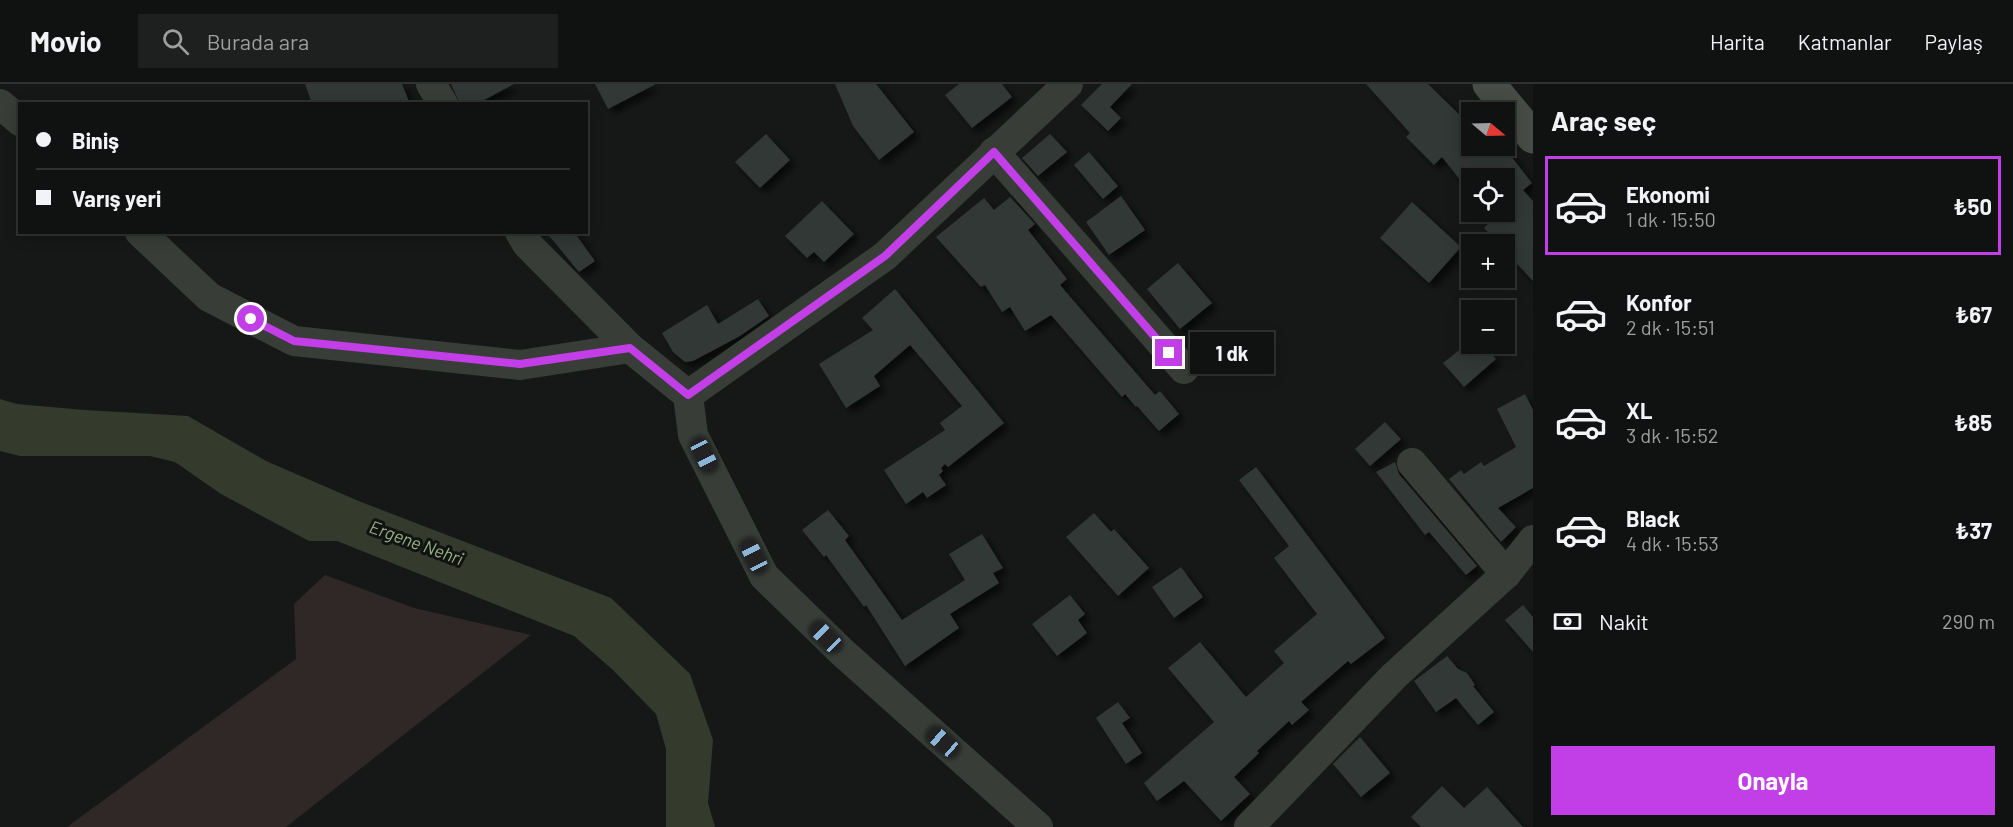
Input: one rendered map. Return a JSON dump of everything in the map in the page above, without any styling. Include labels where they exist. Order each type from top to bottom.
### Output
[{"type":"main road","points":[[1489,84],[1533,137]]},
{"type":"street","points":[[431,84],[442,102]]},
{"type":"street","points":[[688,395],[885,256],[994,152],[1054,89]]},
{"type":"street","points":[[0,104],[18,119]]},
{"type":"street","points":[[994,152],[1184,369]]},
{"type":"street","points":[[142,234],[208,297],[294,341],[520,364],[630,348]]},
{"type":"street","points":[[521,234],[527,244],[630,348],[688,395],[693,435],[764,576],[842,652],[1038,827]]},
{"type":"street","points":[[1412,463],[1506,574]]},
{"type":"street","points":[[1249,827],[1394,676],[1506,574],[1533,540]]},
{"type":"shaded area","points":[[325,575],[414,608],[531,635],[286,827],[67,827],[296,659],[294,604]]},
{"type":"water","name":"Ergene Nehri","points":[[0,399],[17,404],[188,416],[266,461],[361,502],[611,598],[690,674],[713,740],[708,803],[715,827],[666,827],[666,749],[656,714],[613,670],[574,636],[337,541],[309,541],[221,494],[175,462],[150,456],[20,456],[0,451]]},
{"type":"building","points":[[305,84],[402,84],[409,102],[311,102]]},
{"type":"building","points":[[451,84],[514,84],[481,102],[459,102]]},
{"type":"building","points":[[595,84],[656,84],[608,109]]},
{"type":"building","points":[[835,84],[876,84],[914,132],[879,160],[853,126]]},
{"type":"building","points":[[959,84],[1002,84],[1012,97],[972,128],[945,95]]},
{"type":"building","points":[[1102,84],[1132,84],[1110,107],[1121,118],[1108,131],[1081,105]]},
{"type":"building","points":[[1366,84],[1428,84],[1461,116],[1461,156],[1511,156],[1532,183],[1523,190],[1533,201],[1533,281],[1515,262],[1515,234],[1490,234],[1484,228],[1490,222],[1515,222],[1515,168],[1461,168],[1461,181],[1442,157],[1434,165],[1406,137],[1410,133]]},
{"type":"building","points":[[766,134],[790,160],[760,188],[735,162]]},
{"type":"building","points":[[1050,134],[1067,152],[1038,176],[1022,158]]},
{"type":"building","points":[[1089,152],[1118,186],[1103,199],[1074,165]]},
{"type":"building","points":[[1121,196],[1145,230],[1109,255],[1086,222]]},
{"type":"building","points":[[1010,197],[1035,224],[1028,230],[1067,279],[1060,285],[1155,395],[1160,391],[1179,414],[1159,431],[1125,394],[1122,397],[1051,315],[1025,331],[1010,307],[1002,312],[985,285],[981,287],[936,237],[984,198],[994,210]]},
{"type":"building","points":[[822,201],[854,234],[824,262],[814,252],[807,258],[785,236]]},
{"type":"building","points":[[1412,202],[1461,247],[1429,283],[1380,238]]},
{"type":"building","points":[[548,234],[575,234],[595,261],[579,272]]},
{"type":"building","points":[[1178,263],[1212,303],[1180,329],[1147,289]]},
{"type":"building","points":[[895,289],[1004,423],[948,467],[945,464],[941,468],[943,471],[939,475],[946,485],[927,498],[923,492],[906,504],[884,470],[945,430],[940,423],[962,406],[910,345],[874,376],[880,386],[846,408],[819,364],[873,330],[862,318]]},
{"type":"building","points":[[758,299],[769,316],[740,336],[693,361],[685,362],[673,352],[662,333],[707,305],[718,324]]},
{"type":"building","points":[[1461,349],[1461,354],[1492,354],[1496,359],[1464,387],[1443,363]]},
{"type":"building","points":[[1525,394],[1533,410],[1533,488],[1498,508],[1516,527],[1501,542],[1449,479],[1461,470],[1464,474],[1481,462],[1484,466],[1516,447],[1497,409]]},
{"type":"building","points":[[1385,422],[1401,439],[1370,466],[1355,449]]},
{"type":"building","points":[[1395,462],[1399,474],[1477,566],[1466,575],[1429,532],[1425,535],[1376,472]]},
{"type":"building","points":[[1256,467],[1385,638],[1351,664],[1348,661],[1301,702],[1309,710],[1292,725],[1289,721],[1257,751],[1259,753],[1234,777],[1250,794],[1221,821],[1184,781],[1157,801],[1144,783],[1214,722],[1168,668],[1200,642],[1246,697],[1284,663],[1274,651],[1317,614],[1274,558],[1289,546],[1239,480]]},
{"type":"building","points":[[828,510],[849,536],[845,540],[902,620],[965,580],[949,554],[982,534],[1003,568],[993,573],[999,583],[950,614],[959,628],[905,666],[866,605],[864,607],[826,555],[824,557],[802,530]]},
{"type":"building","points":[[1094,513],[1111,532],[1114,529],[1149,568],[1118,596],[1066,537]]},
{"type":"building","points":[[1181,567],[1203,597],[1174,618],[1152,587]]},
{"type":"building","points":[[1070,595],[1085,614],[1078,620],[1087,633],[1057,656],[1032,624]]},
{"type":"building","points":[[1523,605],[1533,617],[1533,652],[1505,620]]},
{"type":"building","points":[[1447,656],[1458,669],[1467,673],[1475,685],[1473,686],[1494,712],[1478,725],[1456,698],[1436,712],[1414,681]]},
{"type":"building","points":[[1118,702],[1130,718],[1122,723],[1142,753],[1126,764],[1096,718]]},
{"type":"building","points":[[1360,737],[1390,773],[1361,797],[1333,764]]},
{"type":"building","points":[[1442,786],[1464,808],[1487,787],[1523,827],[1421,827],[1411,817]]},
{"type":"route","points":[[251,319],[294,341],[520,364],[630,348],[688,395],[885,256],[994,152],[1169,353]]}]
